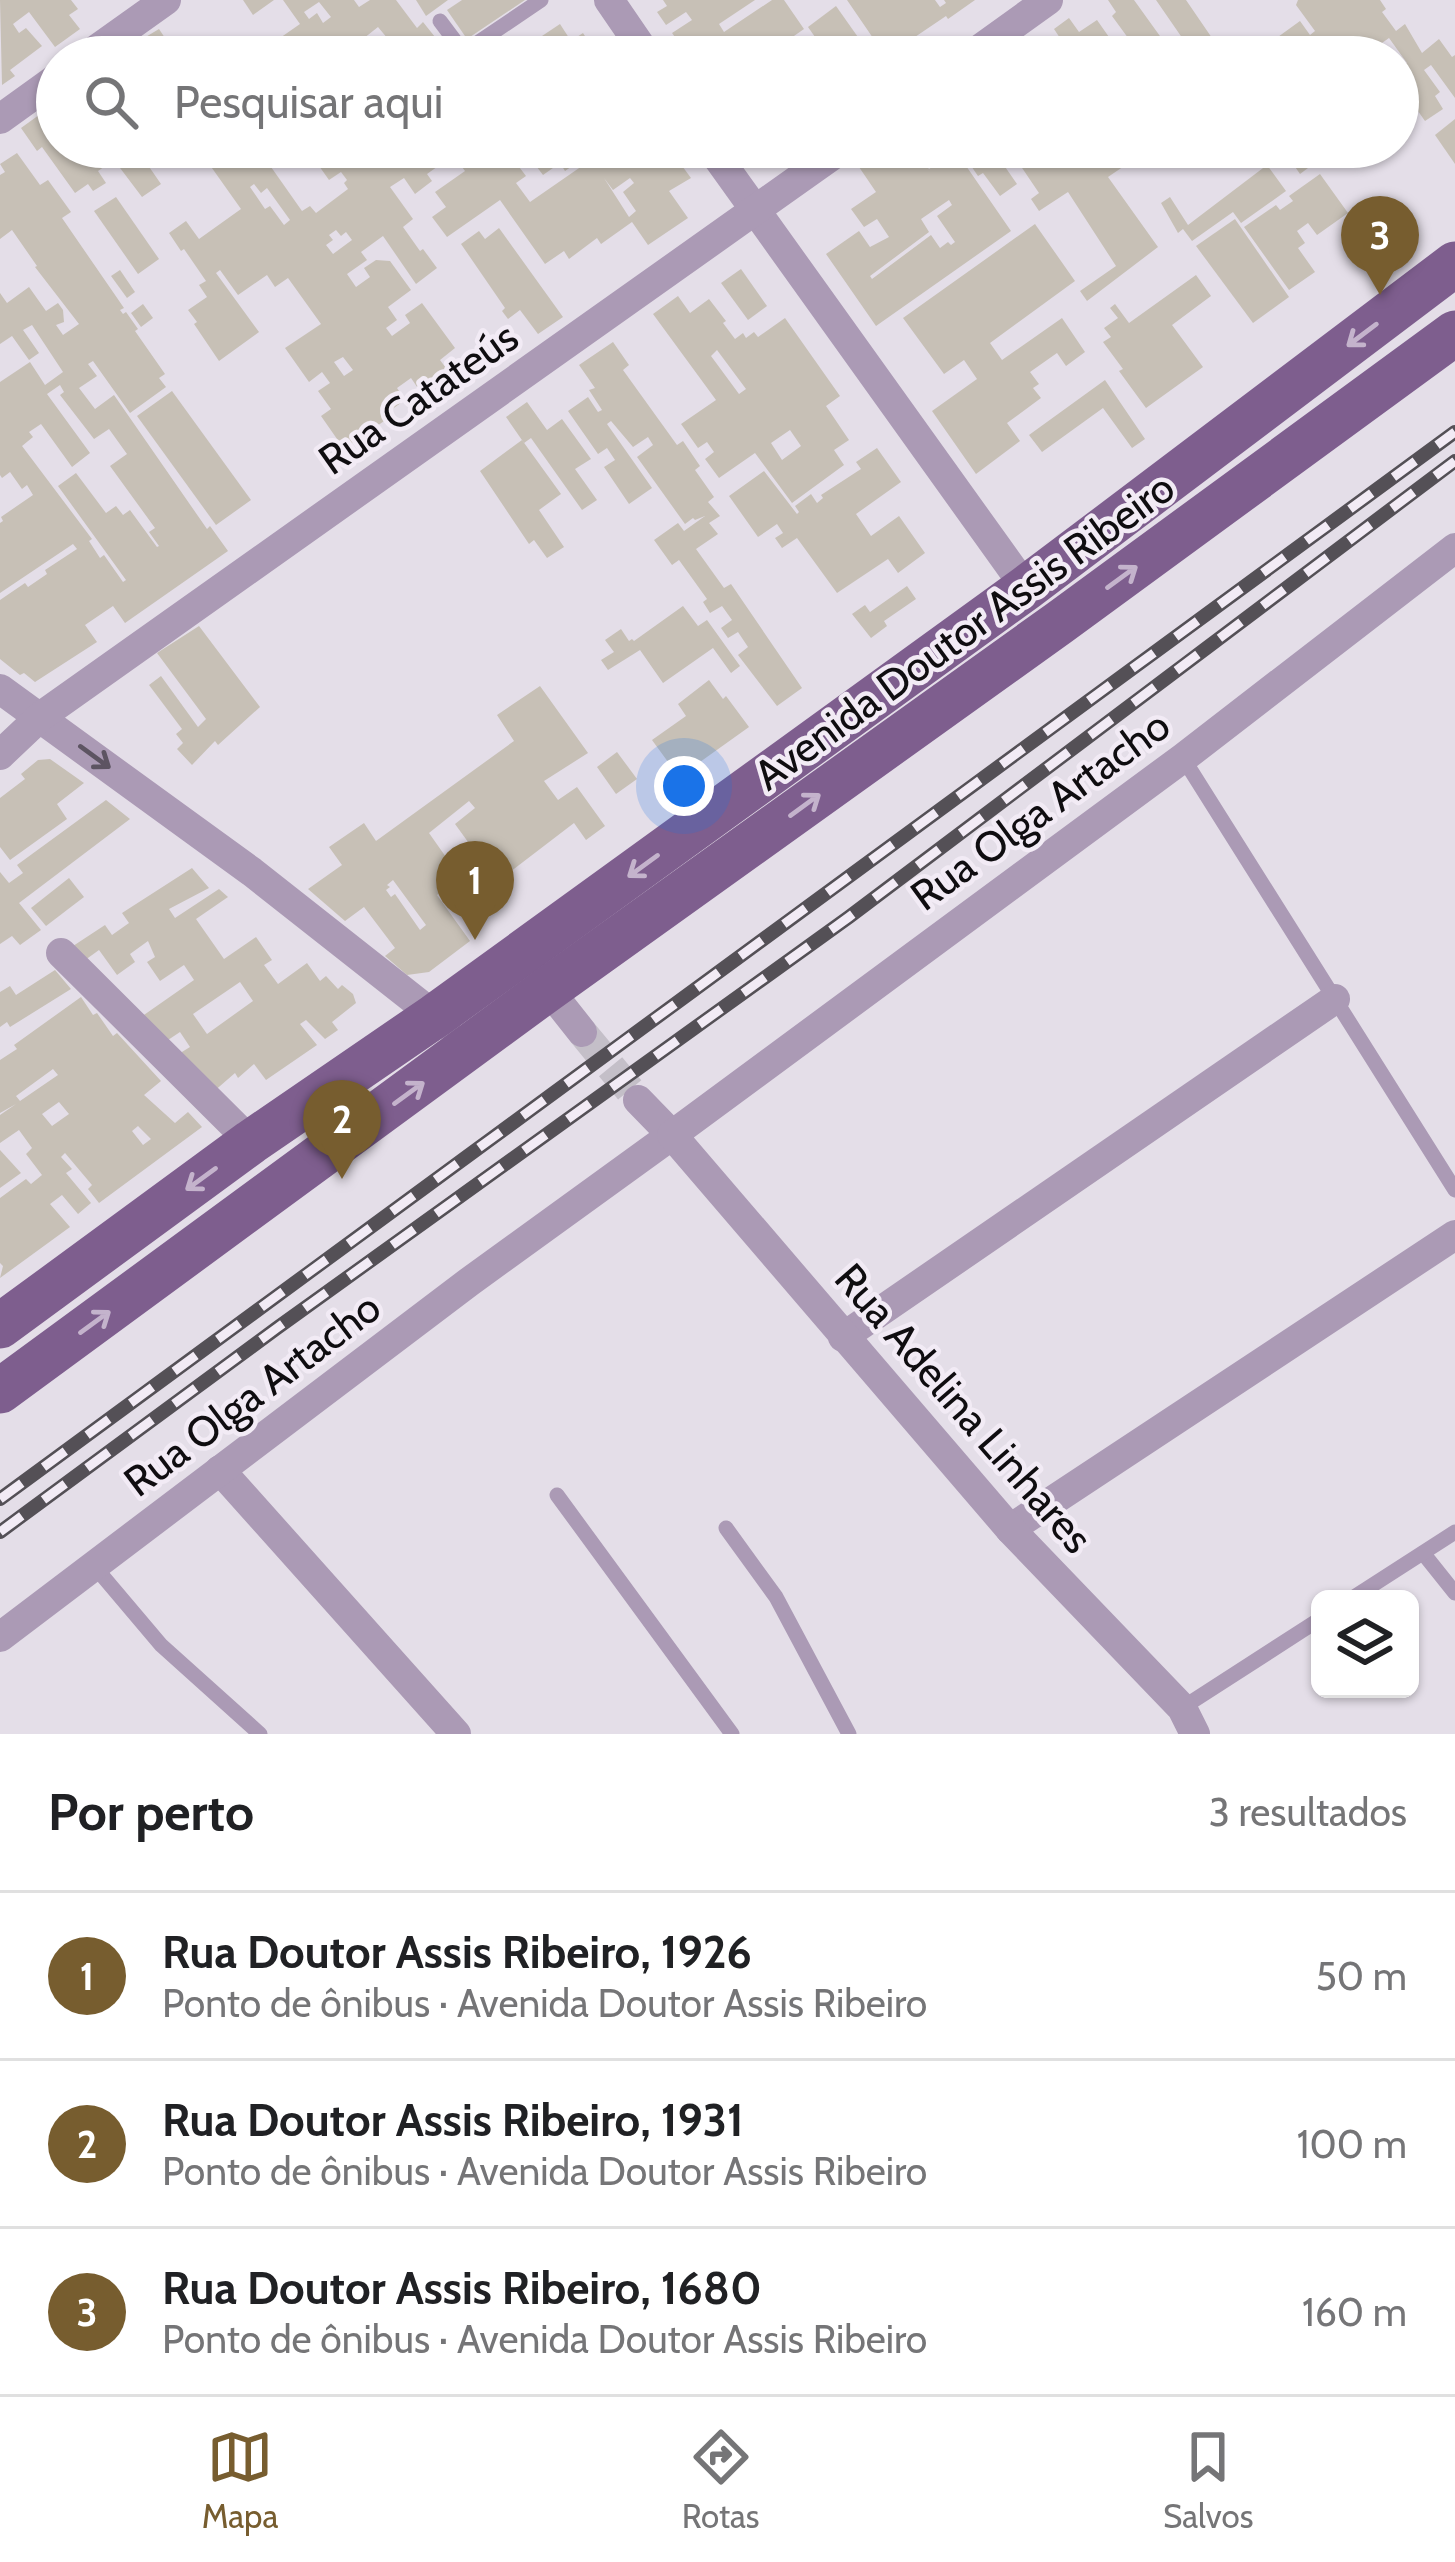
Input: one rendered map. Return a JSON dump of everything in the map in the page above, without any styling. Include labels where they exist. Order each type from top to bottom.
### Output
[{"type":"main road","name":"Avenida Doutor Assis Ribeiro","points":[[0,1326],[1026,588],[1455,264]]},
{"type":"main road","name":"Avenida Doutor Assis Ribeiro","points":[[0,1391],[1455,333]]},
{"type":"street","points":[[115,36],[166,0]]},
{"type":"street","points":[[609,0],[634,36]]},
{"type":"street","points":[[998,36],[1048,0]]},
{"type":"street","points":[[0,119],[36,93]]},
{"type":"street","points":[[724,168],[1026,588]]},
{"type":"street","name":"Rua Catateús","points":[[0,755],[40,717],[815,168]]},
{"type":"street","name":"Rua Olga Artacho","points":[[0,1637],[469,1282],[1183,758],[1455,548]]},
{"type":"street","points":[[0,689],[252,872],[473,1046]]},
{"type":"street","points":[[61,953],[251,1142]]},
{"type":"street","points":[[548,989],[582,1032]]},
{"type":"street","points":[[843,1337],[1335,999]]},
{"type":"street","points":[[638,1100],[672,1135]]},
{"type":"street","name":"Rua Adelina Linhares","points":[[672,1135],[1010,1529],[1188,1721]]},
{"type":"street","points":[[1010,1529],[1455,1235]]},
{"type":"street","points":[[220,1470],[456,1734]]},
{"type":"lane","points":[[488,36],[541,0]]},
{"type":"lane","points":[[440,21],[450,36]]},
{"type":"lane","points":[[1183,758],[1455,1190]]},
{"type":"lane","points":[[556,1495],[732,1734]]},
{"type":"lane","points":[[726,1528],[776,1597],[850,1734]]},
{"type":"lane","points":[[1365,1590],[1455,1532]]},
{"type":"lane","points":[[1423,1553],[1455,1594]]},
{"type":"lane","points":[[94,1567],[161,1645],[260,1734]]},
{"type":"lane","points":[[1188,1721],[1311,1626]]},
{"type":"building","points":[[0,0],[71,0],[78,9],[69,15],[80,29],[70,36],[47,36],[29,12],[13,24],[19,33],[26,28],[36,39],[36,50],[10,70],[15,76],[2,85]]},
{"type":"building","points":[[243,0],[274,0],[253,15]]},
{"type":"building","points":[[283,0],[354,0],[359,7],[370,0],[396,0],[417,28],[423,22],[434,36],[386,36],[378,27],[367,36],[283,36],[300,24]],"holes":[[[319,2],[331,17],[323,23],[317,13],[309,19],[304,12]]]},
{"type":"building","points":[[416,0],[448,0],[426,16]]},
{"type":"building","points":[[462,0],[525,0],[471,36],[465,36],[447,10]]},
{"type":"building","points":[[663,0],[755,0],[719,24],[724,32],[772,0],[784,0],[804,29],[794,36],[674,36],[672,33],[692,20],[686,12],[666,25],[657,12],[667,6]]},
{"type":"building","points":[[847,0],[935,0],[940,7],[944,0],[975,0],[916,36],[872,36]]},
{"type":"building","points":[[1108,0],[1134,0],[1160,36],[1127,36],[1112,16],[1116,12]]},
{"type":"building","points":[[1156,0],[1186,0],[1211,36],[1181,36]]},
{"type":"building","points":[[1298,0],[1380,0],[1386,9],[1382,12],[1396,31],[1405,24],[1412,36],[1279,36],[1300,21],[1310,35],[1315,31],[1296,5]]},
{"type":"building","points":[[836,6],[857,36],[814,36],[808,27]]},
{"type":"building","points":[[1069,18],[1079,32],[1097,20],[1108,36],[1059,36],[1054,29]]},
{"type":"building","points":[[560,24],[568,36],[542,36]]},
{"type":"building","points":[[1439,39],[1455,55],[1455,98],[1431,65],[1424,70],[1440,92],[1435,96],[1443,109],[1425,121],[1419,112],[1419,48],[1422,53]]},
{"type":"building","points":[[36,117],[36,150],[21,128]]},
{"type":"building","points":[[1455,119],[1455,164],[1435,135]]},
{"type":"building","points":[[17,153],[40,185],[48,180],[71,212],[62,218],[165,374],[159,378],[166,387],[130,413],[93,361],[88,364],[97,376],[79,388],[95,409],[114,395],[207,529],[210,526],[228,551],[125,623],[113,606],[85,625],[97,642],[35,682],[0,659],[0,600],[25,583],[28,587],[77,549],[73,544],[0,593],[1,517],[33,495],[10,472],[0,475],[0,382],[30,362],[45,385],[63,372],[32,325],[23,330],[39,353],[29,360],[12,336],[0,344],[0,293],[7,303],[29,287],[46,311],[58,303],[63,310],[64,322],[56,325],[63,335],[79,324],[12,230],[0,239],[0,175],[5,172],[0,164]],"holes":[[[60,385],[64,392],[60,395],[94,439],[109,429],[127,454],[110,466],[155,528],[149,532],[157,547],[130,510],[123,515],[116,506],[106,513],[76,473],[58,486],[126,580],[123,582],[104,555],[100,558],[92,539],[22,446],[33,437],[29,432],[41,424],[72,467],[90,453],[47,394]]]},
{"type":"building","points":[[57,168],[102,168],[98,171],[106,183],[93,191],[88,184],[75,193]]},
{"type":"building","points":[[120,168],[150,168],[161,184],[142,197]]},
{"type":"building","points":[[212,168],[272,168],[302,211],[310,206],[316,213],[348,189],[341,172],[329,180],[320,168],[435,168],[427,174],[432,181],[415,194],[404,178],[390,187],[413,219],[403,227],[437,268],[416,284],[383,236],[361,252],[367,260],[347,274],[356,287],[370,277],[364,268],[376,260],[390,261],[411,290],[388,307],[397,320],[386,328],[392,336],[410,323],[405,315],[422,303],[455,348],[440,360],[449,372],[428,387],[436,397],[428,403],[411,378],[397,388],[405,400],[344,449],[321,416],[331,409],[318,391],[330,383],[322,372],[309,382],[285,348],[321,324],[288,278],[275,287],[267,275],[238,295],[220,270],[216,273],[259,332],[219,361],[188,310],[207,297],[199,285],[206,281],[169,233],[186,221],[199,239],[241,209]],"holes":[[[254,184],[261,193],[267,188],[290,220],[284,225],[250,187]],[[336,230],[341,236],[346,232],[352,240],[333,254],[326,245]],[[343,357],[353,370],[344,376],[334,362]]]},
{"type":"building","points":[[463,168],[520,168],[526,176],[516,183],[530,202],[579,168],[684,168],[691,178],[669,191],[688,218],[648,245],[632,222],[601,244],[597,238],[569,259],[564,251],[545,264],[500,200],[447,237],[432,217],[446,207],[435,192],[465,171]],"holes":[[[604,178],[613,190],[630,178],[634,183],[623,192],[636,211],[629,217]]]},
{"type":"building","points":[[860,168],[968,168],[1011,231],[876,326],[826,254],[859,231],[870,247],[889,237],[877,219],[864,227],[851,209],[876,192]],"holes":[[[949,200],[952,205],[937,216],[955,242],[940,248],[931,235],[872,279],[929,232],[921,219]]]},
{"type":"building","points":[[972,168],[1006,168],[1017,184],[1000,196],[983,173],[978,176]]},
{"type":"building","points":[[1022,168],[1121,168],[1108,177],[1158,247],[1087,301],[1080,291],[1116,266],[1068,192],[1039,211],[1031,199],[1039,193]]},
{"type":"building","points":[[1263,168],[1269,168],[1286,191],[1241,223],[1233,212],[1192,241],[1183,229],[1178,233],[1161,203],[1170,197],[1188,225]]},
{"type":"building","points":[[1320,174],[1348,213],[1317,235],[1308,223],[1297,231],[1305,243],[1298,248],[1315,272],[1289,290],[1244,227],[1276,205],[1280,210],[1293,201],[1289,196]]},
{"type":"building","points":[[116,197],[159,259],[138,274],[94,211]]},
{"type":"building","points":[[1235,219],[1289,297],[1253,323],[1196,246]]},
{"type":"building","points":[[1035,224],[1075,281],[990,343],[1002,360],[1062,318],[1085,352],[1066,366],[1057,353],[1030,372],[1039,384],[1033,388],[1041,398],[1007,423],[1020,441],[976,474],[932,411],[977,379],[964,360],[944,374],[903,318]]},
{"type":"building","points":[[499,228],[563,317],[538,334],[520,310],[508,319],[461,244],[479,231],[485,239]]},
{"type":"building","points":[[741,269],[767,306],[748,320],[721,283]]},
{"type":"building","points":[[120,270],[135,292],[127,298],[111,276]]},
{"type":"building","points":[[1196,275],[1211,296],[1172,325],[1203,367],[1146,408],[1103,342],[1111,337],[1104,328],[1118,318],[1110,308],[1115,304],[1129,323]]},
{"type":"building","points":[[678,296],[690,313],[709,299],[735,339],[754,332],[758,337],[785,318],[840,396],[826,406],[849,440],[834,450],[844,465],[792,503],[755,453],[719,478],[705,459],[714,452],[707,442],[698,448],[681,424],[716,400],[653,314]],"holes":[[[717,350],[746,389],[739,394],[711,356]],[[790,430],[801,446],[782,460],[771,443]]]},
{"type":"building","points":[[143,304],[153,318],[141,327],[131,313]]},
{"type":"building","points":[[613,342],[629,365],[623,370],[677,445],[683,441],[714,497],[708,502],[720,516],[709,523],[718,534],[696,549],[724,588],[731,584],[802,688],[777,706],[738,655],[748,647],[738,632],[728,638],[721,628],[732,620],[722,606],[710,613],[703,602],[707,599],[679,560],[672,565],[654,540],[678,523],[684,531],[705,516],[685,524],[637,457],[653,445],[648,437],[633,447],[611,421],[607,424],[652,488],[629,504],[604,467],[615,460],[607,448],[598,454],[568,411],[588,397],[598,412],[602,410],[589,390],[595,388],[579,365]]},
{"type":"building","points":[[1105,380],[1145,439],[1132,448],[1103,408],[1042,452],[1029,435]]},
{"type":"building","points":[[172,391],[251,500],[216,525],[137,416]]},
{"type":"building","points":[[527,402],[547,430],[562,419],[591,459],[575,469],[597,500],[582,510],[531,438],[524,443],[506,417]]},
{"type":"building","points":[[522,440],[561,494],[539,510],[564,547],[547,558],[534,540],[529,544],[480,471]]},
{"type":"building","points":[[877,448],[901,482],[856,514],[871,536],[899,516],[925,553],[898,573],[888,559],[837,593],[797,538],[782,548],[775,538],[783,533],[777,524],[758,537],[729,496],[764,471],[797,514],[795,506],[811,494],[817,503],[821,495],[861,469],[856,462]]},
{"type":"building","points":[[907,586],[916,599],[884,621],[887,626],[871,638],[852,614],[865,605],[870,612]]},
{"type":"building","points":[[683,606],[698,626],[707,620],[740,666],[731,673],[713,648],[663,683],[640,650],[608,670],[601,660],[614,652],[605,640],[621,629],[634,641]]},
{"type":"building","points":[[199,626],[260,707],[192,765],[177,749],[183,743],[176,734],[182,729],[149,685],[161,676],[198,727],[206,719],[157,653]]},
{"type":"building","points":[[709,680],[749,727],[679,777],[652,740],[686,716],[678,704]]},
{"type":"building","points":[[540,686],[588,753],[544,781],[558,800],[577,787],[605,826],[586,840],[574,823],[497,882],[455,824],[475,808],[469,801],[429,833],[460,877],[437,895],[470,941],[429,972],[407,975],[385,956],[395,948],[364,907],[345,921],[308,889],[342,865],[329,847],[364,823],[376,841],[514,741],[497,715]],"holes":[[[393,880],[426,925],[420,930],[395,894],[391,897],[387,885]]]},
{"type":"building","points":[[617,752],[637,779],[616,794],[597,767]]},
{"type":"building","points":[[50,759],[84,783],[57,804],[67,819],[10,860],[0,847],[0,798],[25,779],[21,774],[38,760]]},
{"type":"building","points":[[106,800],[130,819],[19,903],[41,930],[20,945],[12,936],[0,944],[0,872],[9,883],[23,873],[17,865]]},
{"type":"building","points":[[192,868],[209,888],[169,909],[175,918],[219,889],[228,897],[196,919],[224,959],[256,937],[272,960],[264,965],[278,984],[307,963],[320,981],[326,976],[338,989],[342,985],[356,1003],[332,1022],[338,1030],[325,1039],[306,1020],[300,1024],[317,1045],[266,1080],[254,1064],[212,1093],[177,1055],[190,1047],[180,1032],[165,1042],[141,1017],[194,980],[184,965],[160,981],[147,962],[155,957],[148,941],[130,954],[135,962],[117,975],[99,950],[81,963],[70,948],[105,925],[112,935],[129,923],[122,913]],"holes":[[[240,982],[253,1001],[207,1034],[193,1014]]]},
{"type":"building","points":[[69,878],[84,897],[46,926],[31,908]]},
{"type":"building","points":[[55,970],[71,989],[10,1027],[7,1022],[0,1027],[0,992],[10,986],[16,995]]},
{"type":"building","points":[[81,997],[113,1036],[117,1033],[161,1081],[144,1095],[175,1123],[188,1112],[202,1127],[99,1203],[88,1189],[92,1185],[65,1153],[61,1157],[72,1169],[66,1173],[91,1203],[78,1214],[62,1195],[50,1204],[70,1227],[0,1278],[0,1198],[26,1179],[31,1184],[42,1175],[26,1154],[32,1148],[19,1130],[0,1143],[0,1115],[16,1104],[0,1113],[0,1060],[17,1049],[14,1045]],"holes":[[[53,1069],[58,1075],[20,1101],[16,1096]],[[59,1102],[69,1114],[52,1126],[42,1114]],[[138,1126],[151,1139],[143,1145],[132,1131]]]},
{"type":"building","points":[[0,1150],[21,1173],[0,1188]]},
{"type":"tunnel","points":[[582,1032],[638,1100]]},
{"type":"railway","points":[[0,1499],[1455,432]]},
{"type":"railway","points":[[0,1532],[849,917],[1455,461]]},
{"type":"place","name":"Rua Doutor Assis Ribeiro, 1680","points":[[1380,295]]},
{"type":"place","name":"Rua Doutor Assis Ribeiro, 1926","points":[[475,940]]},
{"type":"place","name":"Rua Doutor Assis Ribeiro, 1931","points":[[342,1179]]}]
